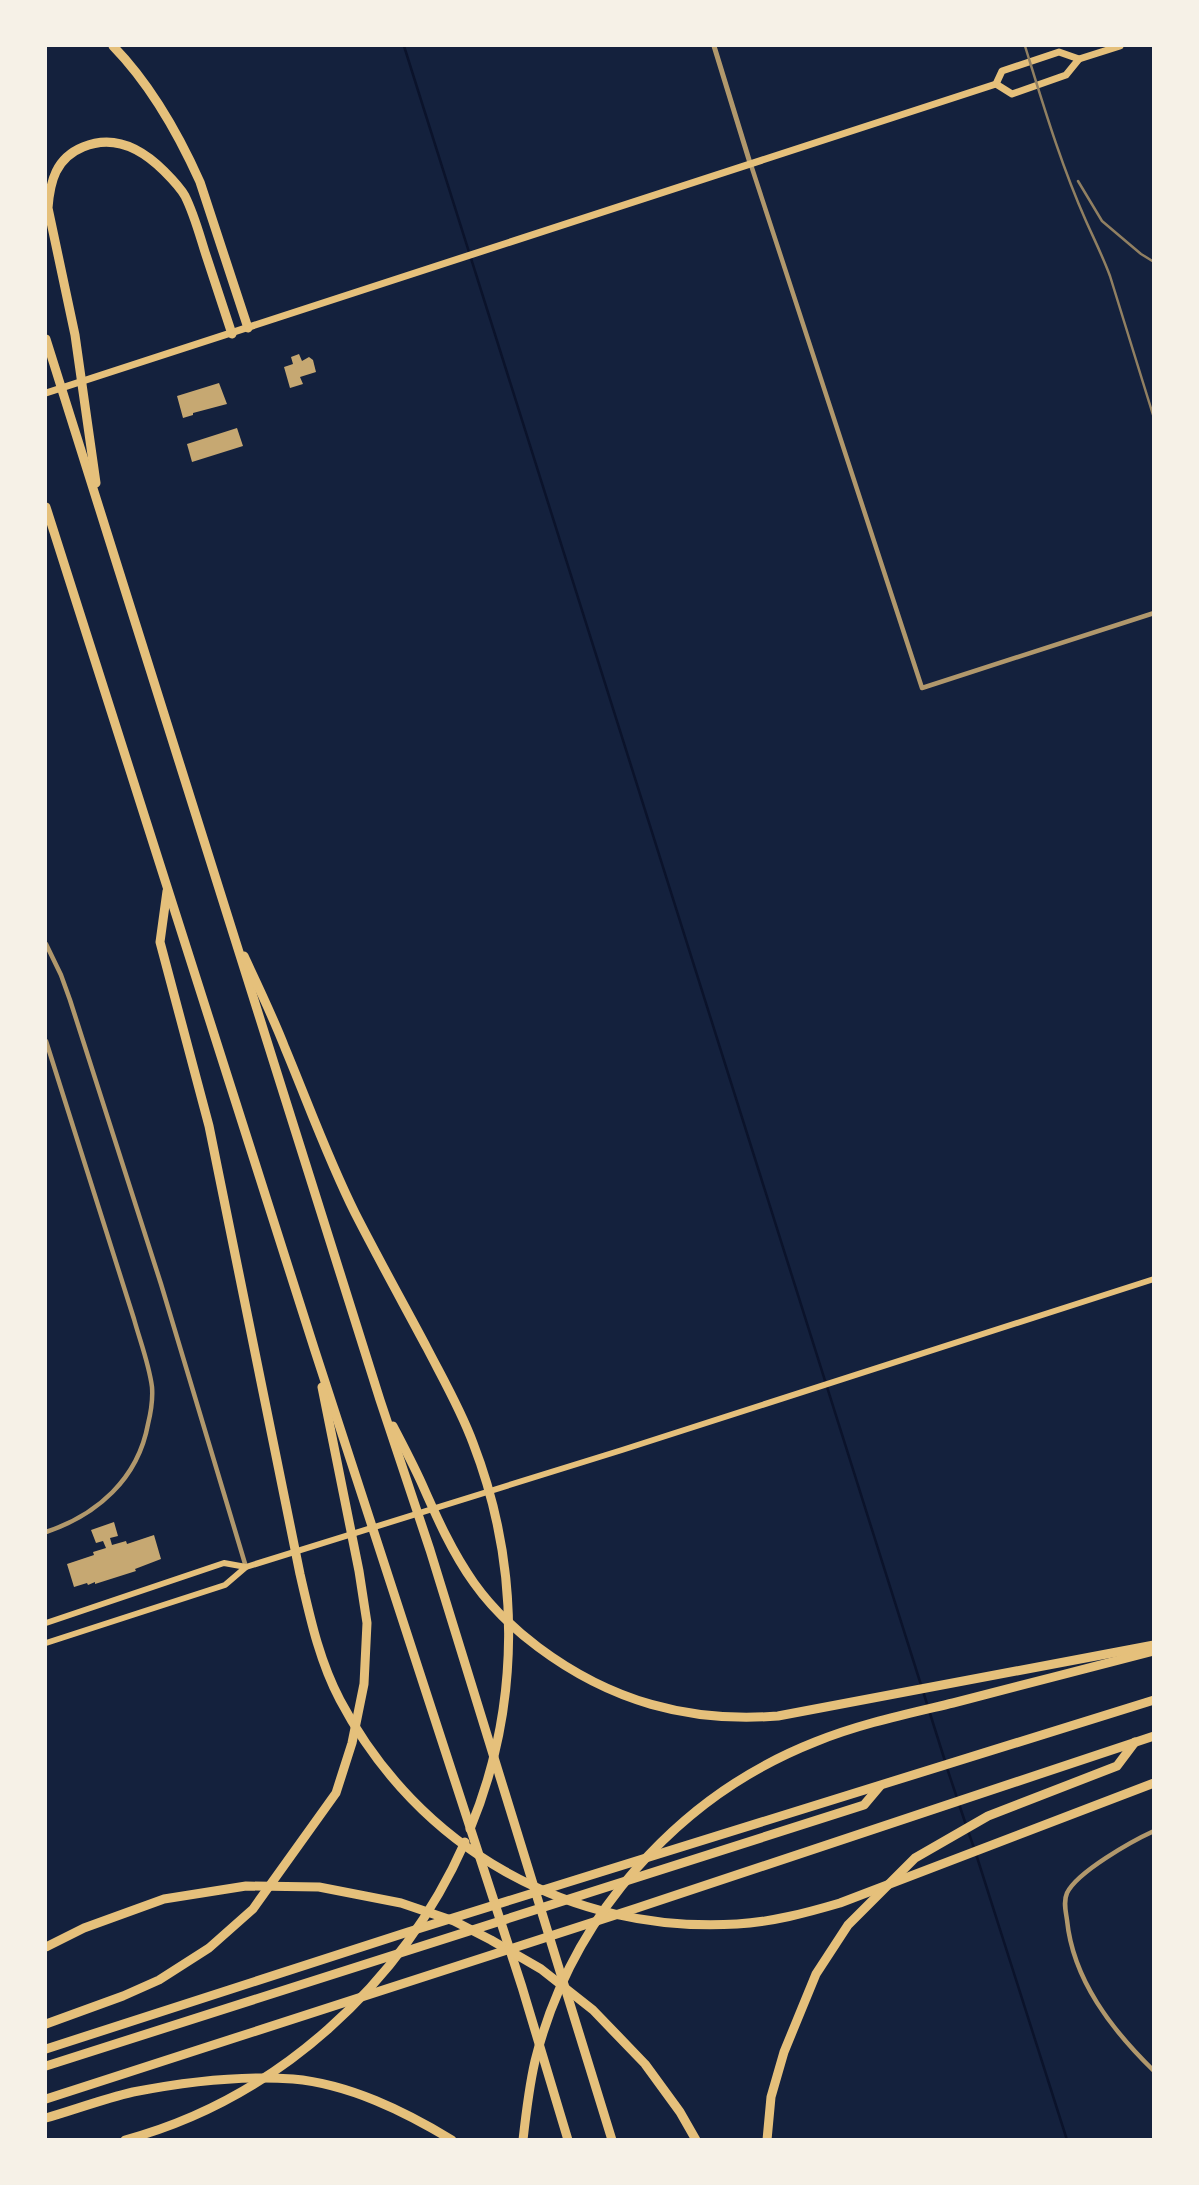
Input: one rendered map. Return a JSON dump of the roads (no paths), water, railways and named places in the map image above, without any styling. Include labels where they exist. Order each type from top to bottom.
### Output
[{"type":"highway","points":[[113,46],[142,79],[160,105],[191,162],[214,222],[248,328]]},
{"type":"highway","points":[[100,509],[75,335],[48,208],[49,187],[54,172],[69,155],[92,143],[104,142],[127,145],[157,164],[184,194],[232,334]]},
{"type":"highway","points":[[46,342],[226,916],[430,1550],[612,2140]]},
{"type":"highway","points":[[46,507],[167,891],[522,1987],[568,2140]]},
{"type":"highway","points":[[167,891],[160,942],[209,1126],[310,1618],[322,1658],[339,1698],[361,1737],[385,1771],[414,1803],[449,1835],[513,1877],[601,1912],[645,1921],[692,1925],[737,1924],[803,1914],[840,1903],[1153,1783]]},
{"type":"highway","points":[[125,2140],[209,2109],[251,2086],[304,2050],[351,2009],[408,1943],[434,1903],[458,1857],[486,1785],[497,1745],[509,1657],[507,1592],[499,1529],[474,1443],[335,1173],[285,1046],[226,916]]},
{"type":"highway","points":[[46,2024],[159,1980],[208,1948],[253,1909],[336,1793],[352,1743],[364,1684],[367,1623],[315,1351]]},
{"type":"highway","points":[[380,1400],[446,1537],[474,1584],[495,1609],[524,1636],[577,1673],[631,1699],[695,1714],[754,1717],[808,1711],[1153,1645]]},
{"type":"highway","points":[[523,2140],[533,2070],[549,2017],[573,1961],[594,1924],[620,1887],[664,1838],[722,1791],[782,1756],[842,1732],[1153,1651]]},
{"type":"highway","points":[[46,2049],[408,1932],[1153,1700]]},
{"type":"highway","points":[[46,2099],[1153,1736]]},
{"type":"highway","points":[[768,2140],[771,2097],[783,2052],[816,1974],[848,1925],[915,1858],[943,1840],[988,1816],[1117,1766],[1135,1742]]},
{"type":"highway","points":[[46,2066],[864,1805],[881,1785]]},
{"type":"highway","points":[[46,1947],[84,1928],[164,1899],[246,1886],[319,1887],[401,1903],[454,1922],[541,1969],[593,2010],[645,2064],[680,2112],[696,2140]]},
{"type":"highway","points":[[46,2118],[131,2093],[164,2087],[247,2078],[294,2079],[340,2089],[379,2102],[418,2119],[452,2140]]},
{"type":"main road","points":[[996,84],[1012,94],[1066,75],[1079,59],[1120,46]]},
{"type":"main road","points":[[46,393],[996,84],[1002,71],[1059,52],[1079,59]]},
{"type":"main road","points":[[46,1643],[225,1585],[246,1567],[1153,1279]]},
{"type":"main road","points":[[46,1623],[224,1563],[246,1567]]},
{"type":"street","points":[[713,46],[922,688],[1153,612]]},
{"type":"street","points":[[46,944],[70,1000],[123,1164],[246,1567]]},
{"type":"street","points":[[46,1041],[140,1341],[152,1388],[152,1403],[144,1443],[118,1488],[88,1513],[46,1532]]},
{"type":"street","points":[[1153,1831],[1090,1870],[1072,1886],[1066,1894],[1065,1903],[1068,1931],[1080,1971],[1100,2008],[1125,2043],[1153,2071]]},
{"type":"waterway","points":[[404,46],[945,1761]]},
{"type":"waterway","points":[[947,1768],[957,1798]]},
{"type":"waterway","points":[[959,1804],[966,1825]]},
{"type":"waterway","points":[[968,1831],[974,1848]]},
{"type":"waterway","points":[[976,1854],[1067,2140]]},
{"type":"railway","points":[[1025,46],[1068,178],[1110,276],[1154,418]]},
{"type":"railway","points":[[1078,181],[1102,221],[1154,262]]}]
